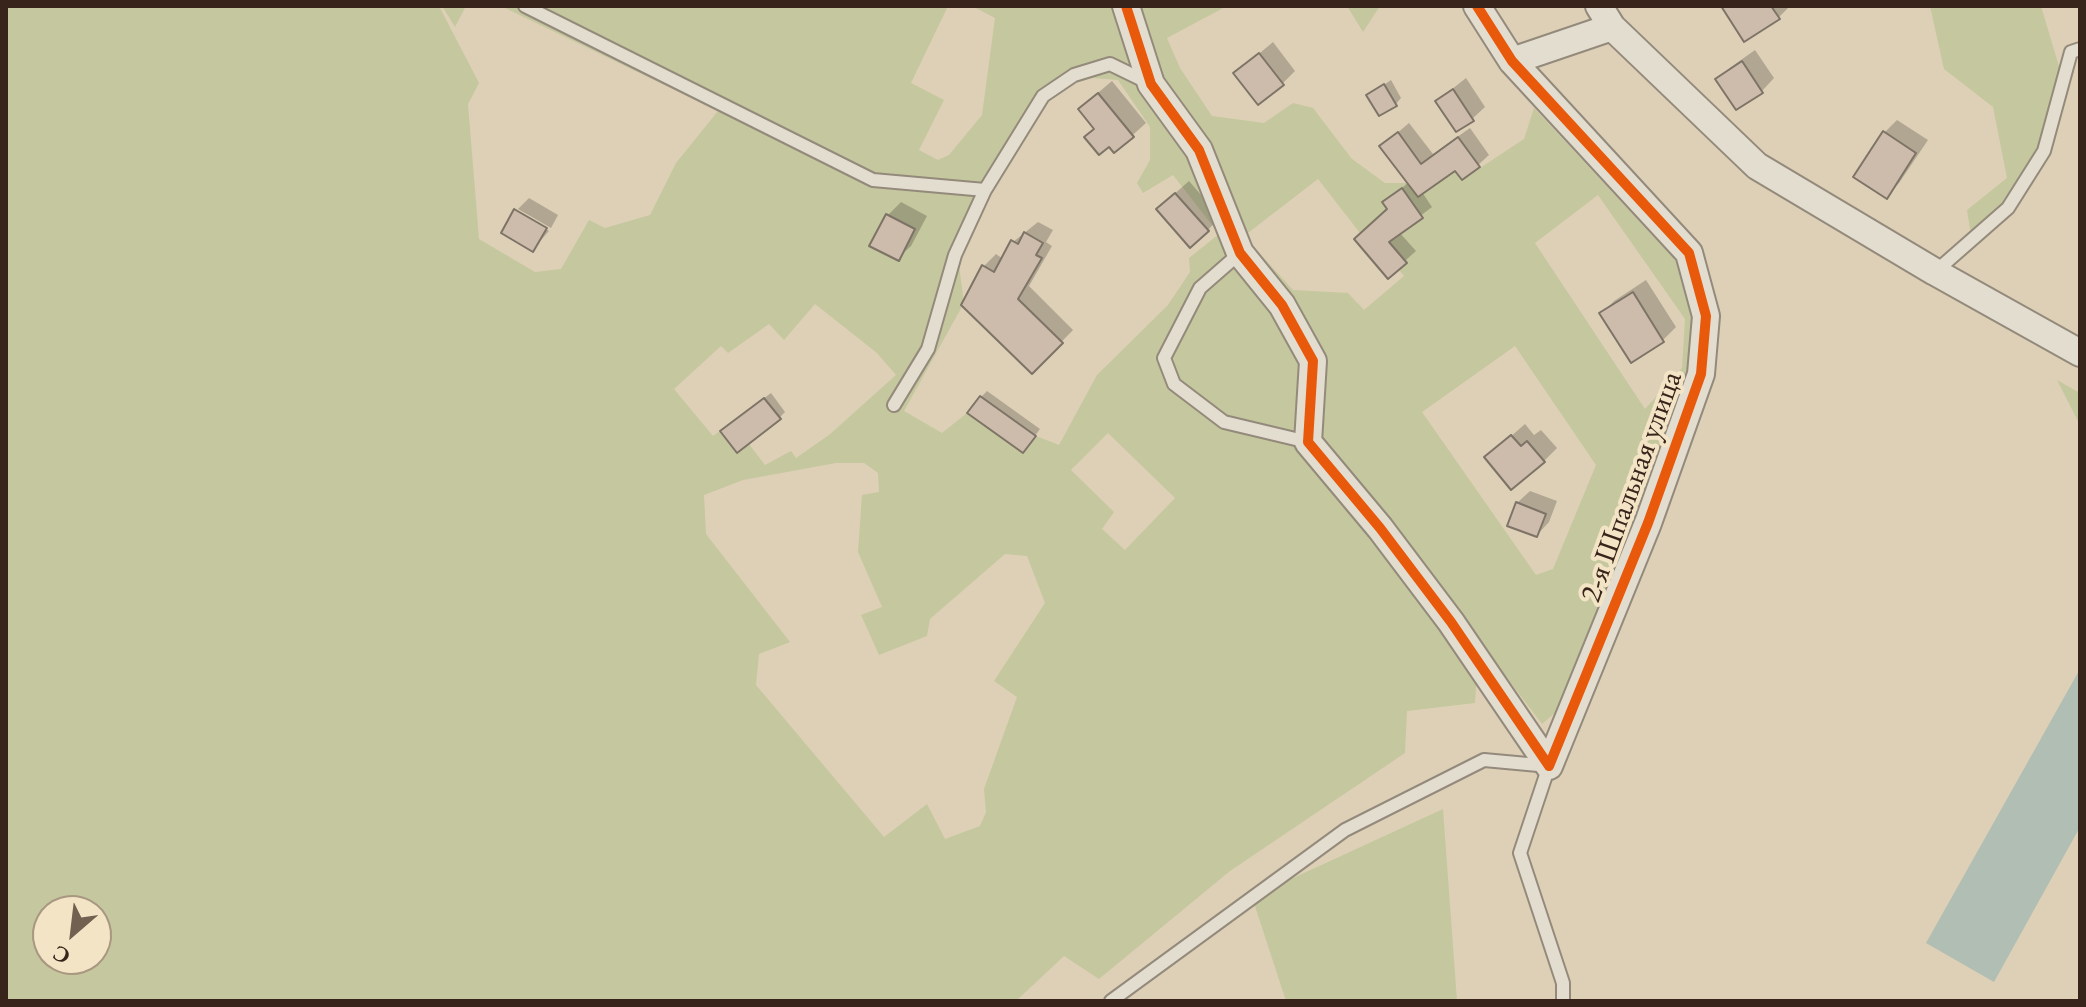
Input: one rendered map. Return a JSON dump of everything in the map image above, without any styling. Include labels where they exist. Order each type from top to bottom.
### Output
[{"type":"street","points":[[1126,6],[1151,84],[1199,150],[1240,253],[1282,305],[1313,361],[1308,442],[1380,528],[1451,622],[1549,766]]},
{"type":"street","name":"2-я Шпальная улица","points":[[1477,6],[1512,61],[1689,253],[1706,316],[1701,374],[1648,523],[1549,766]]},
{"type":"street","points":[[1512,61],[1605,17],[1757,166],[1935,272],[2080,353]]},
{"type":"lane","points":[[525,6],[873,180],[985,190]]},
{"type":"lane","points":[[1935,272],[2008,208],[2044,151],[2071,52],[2080,49]]},
{"type":"lane","points":[[894,405],[928,349],[955,255],[985,190],[1043,96],[1074,75],[1110,64],[1151,84]]},
{"type":"lane","points":[[1240,253],[1200,288],[1164,358],[1174,384],[1224,422],[1308,442]]},
{"type":"lane","points":[[1111,1001],[1345,830],[1484,760],[1549,766],[1520,853],[1563,983],[1563,1001]]},
{"type":"green space","points":[[6,6],[439,6],[479,83],[468,104],[479,239],[535,272],[561,269],[589,220],[605,228],[650,215],[676,163],[718,111],[501,6],[948,6],[911,83],[944,100],[919,150],[938,160],[949,155],[982,115],[995,18],[972,6],[1227,6],[1167,38],[1180,68],[1212,116],[1264,123],[1293,103],[1313,108],[1352,159],[1385,183],[1438,183],[1455,171],[1462,180],[1524,139],[1534,108],[1677,262],[1697,315],[1691,370],[1640,516],[1568,702],[1542,724],[1479,641],[1475,703],[1407,711],[1405,753],[1230,871],[1099,979],[1064,956],[1016,1001],[6,1001]],"holes":[[[1093,78],[1118,80],[1150,127],[1150,160],[1137,183],[1143,193],[1173,175],[1219,234],[1189,258],[1190,272],[1168,305],[1097,375],[1059,445],[1036,436],[1023,453],[967,413],[942,433],[904,411],[964,303],[958,258],[990,191],[1027,130],[1051,99],[1075,83]],[[1318,179],[1360,233],[1365,229],[1404,276],[1364,310],[1348,293],[1293,290],[1244,236]],[[1598,195],[1685,319],[1682,368],[1645,409],[1535,243]],[[815,304],[877,353],[896,375],[829,435],[796,458],[791,451],[765,465],[732,422],[713,436],[674,389],[721,346],[728,353],[769,324],[784,340]],[[1515,346],[1596,465],[1553,569],[1536,575],[1422,412]],[[1108,433],[1175,498],[1125,550],[1102,529],[1114,512],[1071,470]],[[836,463],[864,463],[878,473],[879,492],[862,495],[858,552],[882,607],[861,615],[879,655],[927,636],[930,619],[1005,554],[1027,556],[1045,603],[994,681],[1017,697],[984,789],[986,812],[980,826],[945,839],[927,804],[884,837],[756,685],[759,654],[790,642],[706,534],[704,495],[743,480]]]},
{"type":"green space","points":[[442,6],[466,6],[455,27]]},
{"type":"green space","points":[[1347,6],[1380,6],[1363,32]]},
{"type":"green space","points":[[1930,6],[2041,6],[2061,73],[2040,149],[2005,206],[1971,235],[1967,210],[2007,178],[1993,107],[1944,69]]},
{"type":"green space","points":[[2057,380],[2080,393],[2080,425]]},
{"type":"green space","points":[[1443,809],[1457,1001],[1286,1001],[1252,897]]},
{"type":"shaded area","points":[[2080,669],[2080,827],[1994,982],[1926,943]]},
{"type":"building","points":[[1721,6],[1771,6],[1780,19],[1744,42]]},
{"type":"building","points":[[1259,53],[1284,85],[1258,105],[1233,73]]},
{"type":"building","points":[[1742,61],[1763,93],[1736,110],[1715,79]]},
{"type":"building","points":[[1384,84],[1397,106],[1379,116],[1366,95]]},
{"type":"building","points":[[1453,89],[1474,121],[1456,132],[1435,101]]},
{"type":"building","points":[[1098,93],[1134,137],[1114,153],[1109,147],[1099,155],[1084,137],[1094,129],[1078,109]]},
{"type":"building","points":[[1883,131],[1916,153],[1887,199],[1853,177]]},
{"type":"building","points":[[1398,132],[1421,164],[1458,137],[1480,167],[1462,180],[1455,171],[1418,197],[1379,146]]},
{"type":"building","points":[[1402,188],[1423,218],[1389,242],[1407,263],[1388,279],[1354,239],[1387,209],[1382,202]]},
{"type":"building","points":[[1175,193],[1209,231],[1190,248],[1156,209]]},
{"type":"building","points":[[514,209],[547,228],[533,252],[501,233]]},
{"type":"building","points":[[886,214],[915,229],[899,261],[869,246]]},
{"type":"building","points":[[1024,232],[1043,243],[1036,255],[1042,258],[1018,299],[1063,343],[1032,374],[961,305],[982,265],[994,272],[1011,240],[1018,244]]},
{"type":"building","points":[[1633,292],[1664,342],[1631,363],[1599,313]]},
{"type":"building","points":[[980,396],[1036,436],[1023,453],[967,413]]},
{"type":"building","points":[[764,398],[781,419],[737,453],[720,431]]},
{"type":"building","points":[[1511,435],[1521,446],[1527,441],[1545,462],[1511,490],[1484,457]]},
{"type":"building","points":[[1516,502],[1546,514],[1537,537],[1507,526]]},
{"type":"cycle path","points":[[1126,6],[1151,84],[1199,150],[1240,253],[1282,305],[1313,361],[1308,442],[1380,528],[1451,622],[1549,766]]},
{"type":"cycle path","points":[[1477,6],[1512,61],[1689,253],[1706,316],[1701,374],[1648,523],[1549,766]]}]
